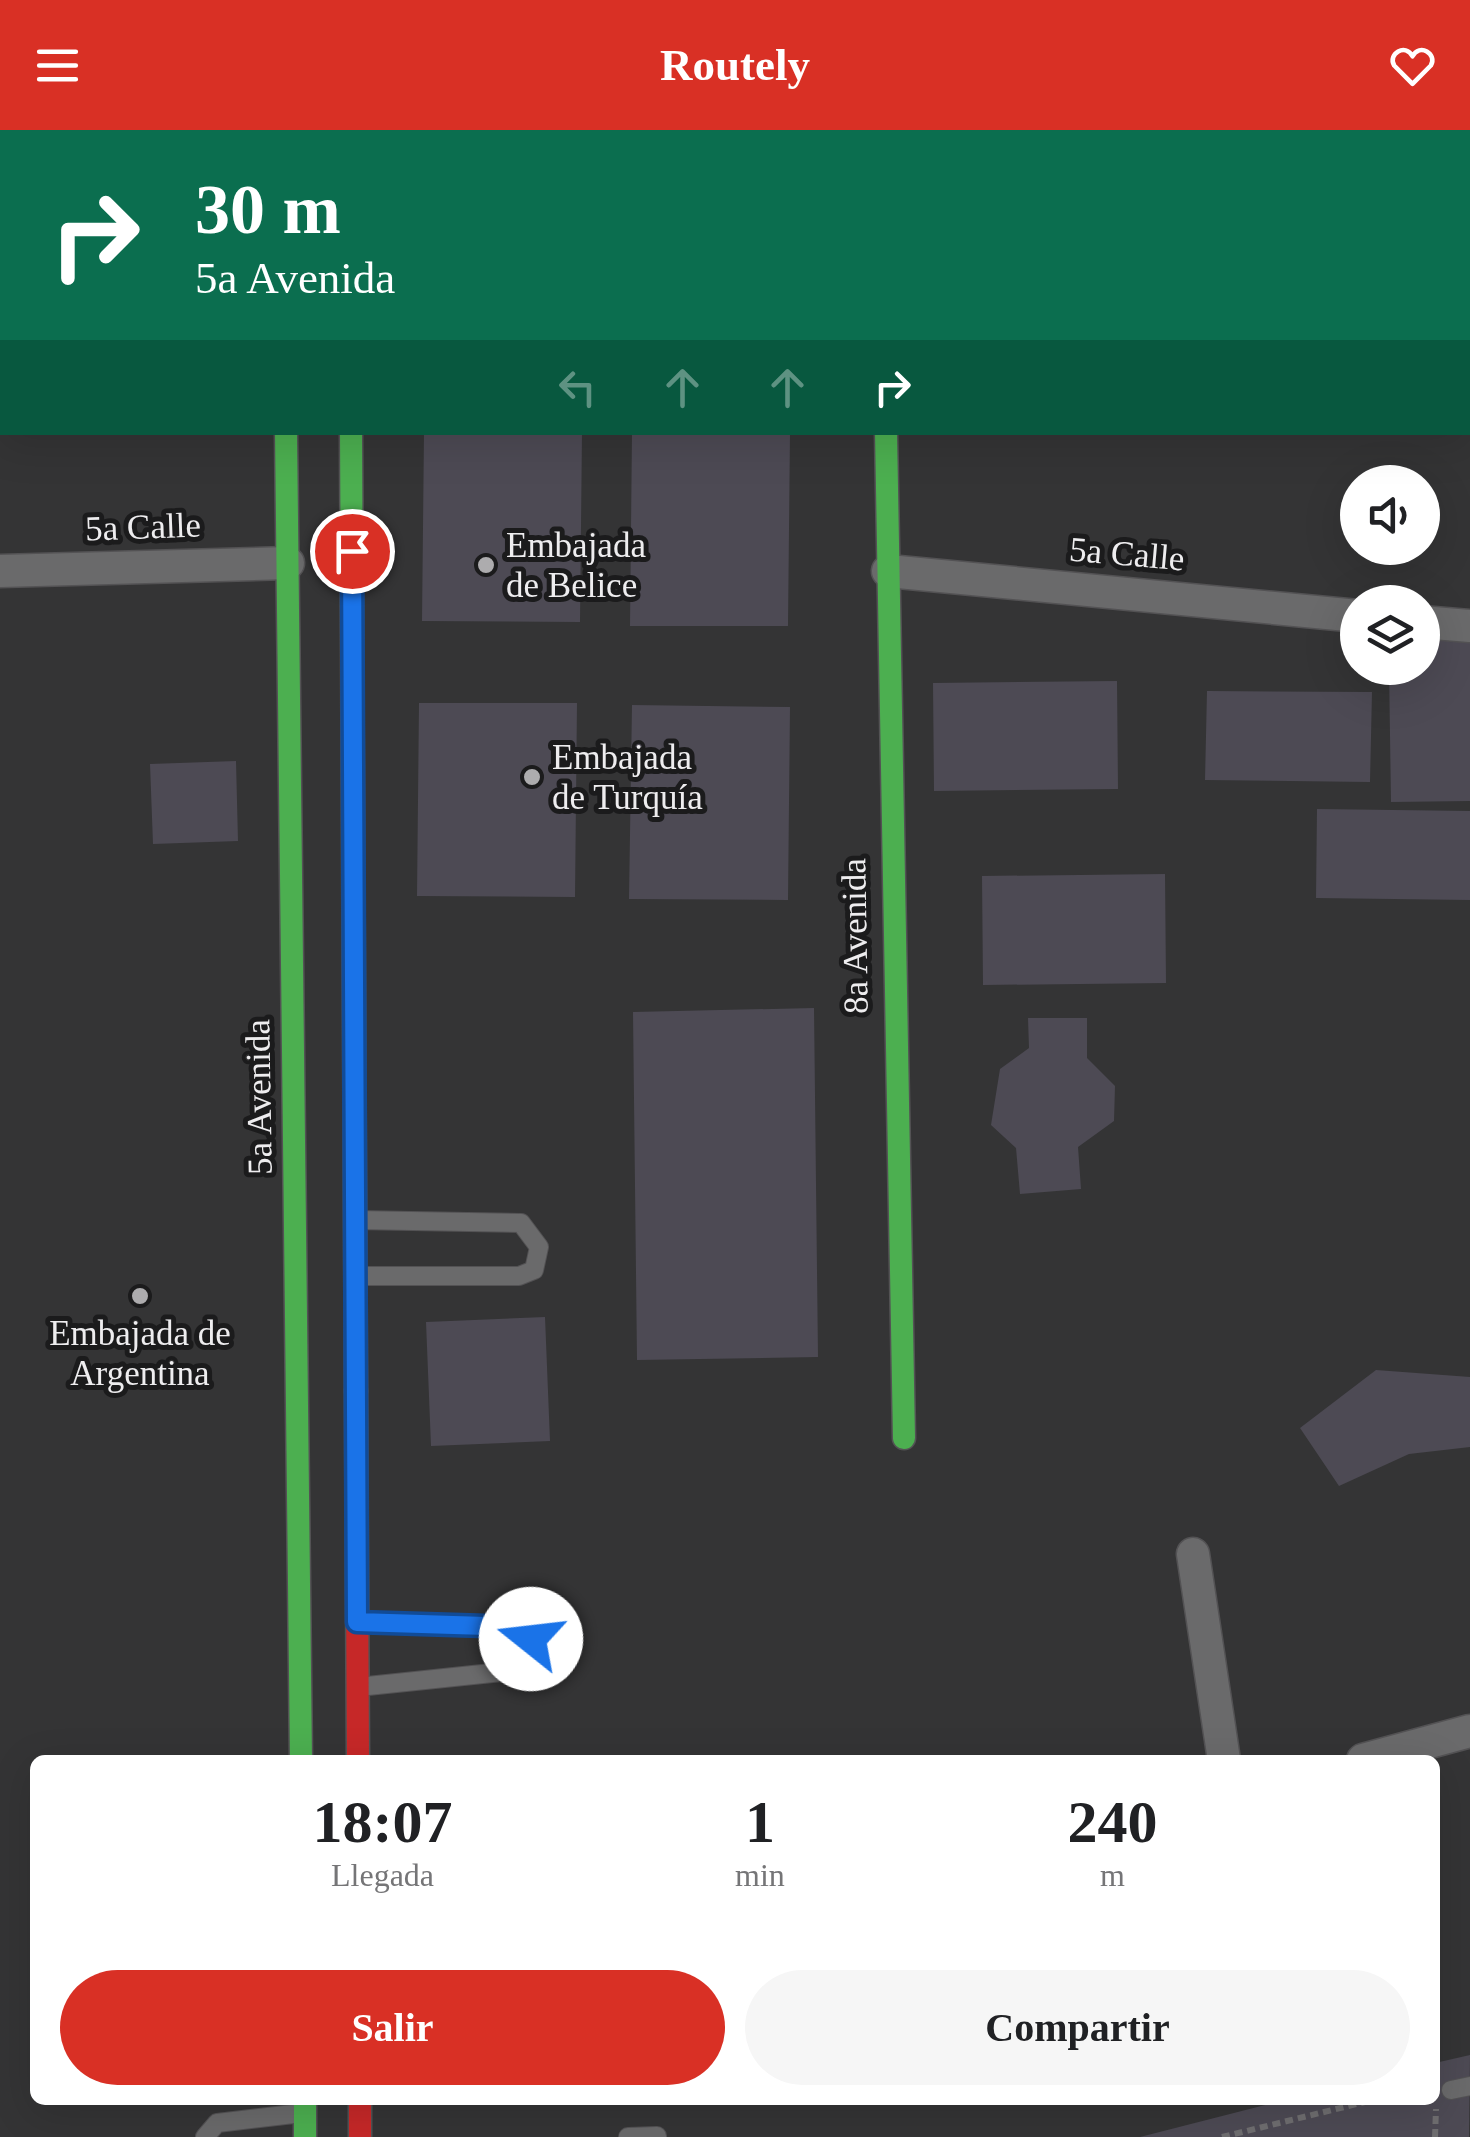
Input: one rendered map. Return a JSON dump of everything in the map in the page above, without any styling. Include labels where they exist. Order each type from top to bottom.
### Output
[{"type":"street","name":"5a Avenida","points":[[286,435],[301,1755]]},
{"type":"street","points":[[351,435],[358,1755]]},
{"type":"street","name":"8a Avenida","points":[[886,435],[904,1438]]},
{"type":"street","name":"5a Calle","points":[[0,572],[288,563]]},
{"type":"street","name":"5a Calle","points":[[888,572],[1340,614]]},
{"type":"street","points":[[1440,624],[1470,626]]},
{"type":"street","points":[[1193,1554],[1223,1755]]},
{"type":"street","points":[[1381,1755],[1470,1731]]},
{"type":"street","points":[[360,2105],[360,2137]]},
{"type":"street","points":[[305,2106],[306,2137]]},
{"type":"lane","points":[[355,1220],[521,1223],[539,1247],[534,1270],[519,1276],[356,1276]]},
{"type":"lane","points":[[357,1622],[518,1627],[538,1653],[535,1662],[522,1670],[357,1687]]},
{"type":"lane","points":[[1450,2090],[1470,2086]]},
{"type":"lane","points":[[205,2137],[217,2123],[305,2106]]},
{"type":"lane","points":[[628,2137],[658,2136]]},
{"type":"path","points":[[1222,2137],[1352,2105]]},
{"type":"building","points":[[424,435],[582,435],[580,622],[422,621]]},
{"type":"building","points":[[632,435],[790,435],[788,626],[630,626]]},
{"type":"building","points":[[1470,636],[1470,801],[1391,802],[1389,685],[1440,685],[1440,637]]},
{"type":"building","points":[[1117,681],[1118,789],[934,791],[933,683]]},
{"type":"building","points":[[1207,691],[1372,692],[1370,782],[1205,780]]},
{"type":"building","points":[[419,703],[577,703],[575,897],[417,896]]},
{"type":"building","points":[[632,705],[790,707],[788,900],[629,899]]},
{"type":"building","points":[[236,761],[238,841],[153,844],[150,764]]},
{"type":"building","points":[[1317,809],[1470,811],[1470,900],[1316,898]]},
{"type":"building","points":[[1165,874],[1166,983],[983,985],[982,876]]},
{"type":"building","points":[[814,1008],[818,1357],[637,1360],[633,1012]]},
{"type":"building","points":[[1028,1018],[1087,1018],[1087,1058],[1115,1086],[1114,1121],[1078,1147],[1081,1189],[1020,1194],[1016,1148],[991,1125],[1000,1069],[1029,1048]]},
{"type":"building","points":[[545,1317],[550,1441],[431,1446],[426,1322]]},
{"type":"building","points":[[1376,1370],[1470,1377],[1470,1447],[1409,1454],[1339,1486],[1300,1428]]},
{"type":"building","points":[[1470,2055],[1469,2137],[1140,2137],[1265,2105],[1440,2105],[1440,2062]]},
{"type":"traffic: fast","points":[[286,435],[301,1755]]},
{"type":"traffic: fast","points":[[351,435],[356,1391]]},
{"type":"traffic: fast","points":[[886,435],[904,1438]]},
{"type":"traffic: fast","points":[[305,2105],[305,2137]]},
{"type":"traffic: jam","points":[[356,1391],[358,1755]]},
{"type":"traffic: jam","points":[[360,2105],[360,2137]]},
{"type":"place","name":"Embajada de Belice","points":[[486,565]]},
{"type":"place","name":"Embajada de Turquía","points":[[532,777]]},
{"type":"place","name":"Embajada de Argentina","points":[[140,1296]]},
{"type":"route","points":[[352,551],[357,1622],[518,1627],[531,1639]]}]
